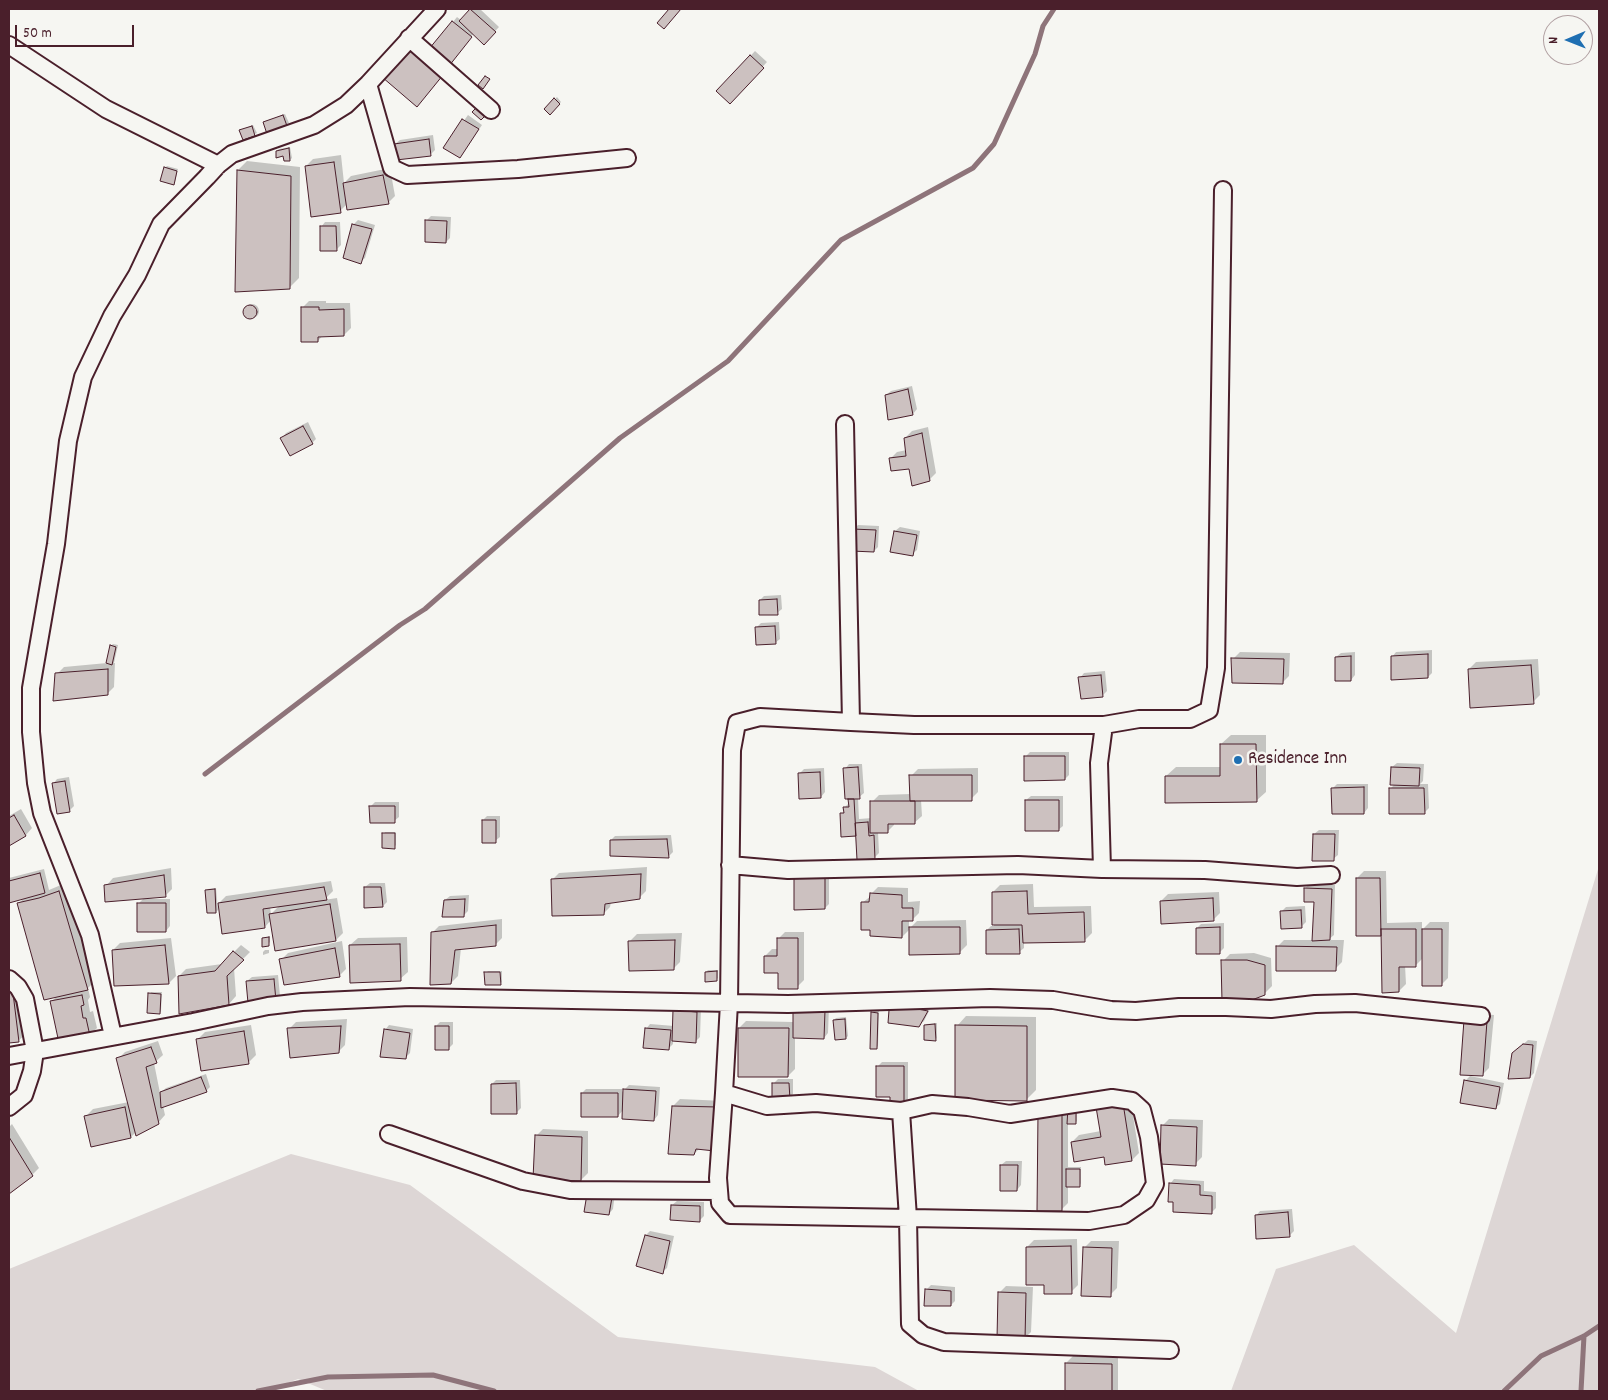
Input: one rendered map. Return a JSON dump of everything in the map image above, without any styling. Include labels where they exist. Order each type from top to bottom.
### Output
[{"type":"street","points":[[113,1036],[90,935],[42,813],[36,783],[31,732],[31,688],[56,544],[68,441],[83,377],[112,316],[137,275],[162,224],[218,165],[232,154],[314,125],[346,105],[368,84],[408,38],[437,9]]},
{"type":"street","points":[[408,38],[491,110]]},
{"type":"street","points":[[9,45],[106,109],[218,165]]},
{"type":"street","points":[[368,84],[392,168],[407,175],[518,169],[628,158]]},
{"type":"street","points":[[724,1093],[767,1106],[816,1103],[901,1111],[932,1104],[968,1107],[1010,1114],[1112,1098],[1132,1100],[1142,1110],[1149,1137],[1155,1184],[1146,1200],[1124,1215],[1089,1221],[730,1215],[720,1203],[718,1178],[729,1003],[732,750],[737,723],[760,717],[914,725],[1104,725],[1139,719],[1190,719],[1210,710],[1216,658],[1223,190]]},
{"type":"street","points":[[845,424],[851,722]]},
{"type":"street","points":[[1102,870],[1099,763],[1104,725]]},
{"type":"street","points":[[730,865],[788,870],[1018,865],[1102,870],[1205,870],[1297,878],[1331,875]]},
{"type":"street","points":[[9,980],[18,987],[25,998],[34,1051],[32,1071],[24,1095],[9,1107]]},
{"type":"street","points":[[9,1056],[268,1006],[302,1002],[410,997],[788,1004],[990,998],[1053,1000],[1110,1010],[1136,1011],[1178,1007],[1271,1009],[1315,1004],[1355,1003],[1482,1016]]},
{"type":"street","points":[[901,1111],[908,1218],[910,1324],[923,1336],[944,1342],[1170,1350]]},
{"type":"street","points":[[390,1134],[523,1181],[570,1190],[719,1191]]},
{"type":"shaded area","points":[[1599,866],[1599,1391],[1231,1391],[1276,1269],[1354,1245],[1456,1333]]},
{"type":"shaded area","points":[[291,1154],[410,1185],[618,1337],[875,1367],[919,1391],[327,1391],[298,1379],[267,1391],[9,1391],[9,1269]]},
{"type":"building","points":[[470,9],[496,32],[484,45],[459,21]]},
{"type":"building","points":[[669,9],[681,9],[664,29],[657,23]]},
{"type":"building","points":[[452,21],[472,37],[449,66],[429,49]]},
{"type":"building","points":[[408,46],[443,75],[417,107],[382,77]]},
{"type":"building","points":[[750,55],[764,68],[730,104],[716,91]]},
{"type":"building","points":[[485,76],[490,79],[483,89],[478,85]]},
{"type":"building","points":[[554,98],[560,104],[550,115],[544,109]]},
{"type":"building","points":[[478,106],[487,114],[481,120],[472,112]]},
{"type":"building","points":[[283,115],[287,126],[267,134],[263,122]]},
{"type":"building","points":[[462,119],[479,129],[460,158],[443,148]]},
{"type":"building","points":[[252,126],[255,136],[243,140],[239,130]]},
{"type":"building","points":[[429,139],[431,156],[396,160],[394,144]]},
{"type":"building","points":[[289,148],[290,161],[284,161],[283,156],[276,158],[276,151]]},
{"type":"building","points":[[334,162],[341,213],[311,217],[305,166]]},
{"type":"building","points":[[164,167],[177,171],[174,185],[160,181]]},
{"type":"building","points":[[237,170],[291,176],[290,289],[235,292]]},
{"type":"building","points":[[383,175],[389,204],[347,210],[343,183]]},
{"type":"building","points":[[425,220],[447,221],[446,243],[425,242]]},
{"type":"building","points":[[352,224],[372,229],[361,264],[343,258]]},
{"type":"building","points":[[320,226],[336,226],[337,251],[320,251]]},
{"type":"building","points":[[247,305],[253,305],[257,312],[253,319],[247,319],[243,315],[243,309]]},
{"type":"building","points":[[301,307],[319,307],[319,310],[344,309],[344,336],[318,337],[318,342],[301,342]]},
{"type":"building","points":[[908,389],[913,415],[888,420],[885,395]]},
{"type":"building","points":[[303,426],[313,444],[290,456],[280,438]]},
{"type":"building","points":[[922,433],[930,481],[912,486],[909,469],[891,471],[889,458],[906,456],[904,438]]},
{"type":"building","points":[[852,529],[876,530],[874,552],[851,551]]},
{"type":"building","points":[[894,531],[917,535],[913,556],[890,552]]},
{"type":"building","points":[[777,599],[778,615],[759,615],[759,600]]},
{"type":"building","points":[[775,626],[776,644],[756,645],[755,627]]},
{"type":"building","points":[[110,645],[116,647],[112,665],[106,663]]},
{"type":"building","points":[[1428,654],[1428,678],[1391,680],[1391,656]]},
{"type":"building","points":[[1351,656],[1351,681],[1335,681],[1335,657]]},
{"type":"building","points":[[1231,658],[1284,659],[1283,684],[1232,683]]},
{"type":"building","points":[[1531,665],[1534,704],[1470,708],[1468,669]]},
{"type":"building","points":[[108,669],[108,695],[53,701],[55,673]]},
{"type":"building","points":[[1101,675],[1103,697],[1081,699],[1078,677]]},
{"type":"building","name":"Residence Inn","points":[[1220,744],[1256,744],[1257,802],[1165,803],[1165,776],[1220,776]]},
{"type":"building","points":[[1024,756],[1065,756],[1065,780],[1024,781]]},
{"type":"building","points":[[858,767],[860,799],[845,799],[843,768]]},
{"type":"building","points":[[1391,767],[1420,768],[1419,786],[1390,785]]},
{"type":"building","points":[[820,772],[821,798],[799,799],[798,773]]},
{"type":"building","points":[[909,775],[972,775],[972,801],[910,801]]},
{"type":"building","points":[[65,781],[70,812],[57,814],[52,783]]},
{"type":"building","points":[[1364,787],[1364,814],[1332,814],[1331,788]]},
{"type":"building","points":[[1389,788],[1424,788],[1425,814],[1389,814]]},
{"type":"building","points":[[848,799],[854,799],[856,836],[841,837],[840,813],[844,813],[843,807],[849,807]]},
{"type":"building","points":[[1025,800],[1059,800],[1059,831],[1025,831]]},
{"type":"building","points":[[870,801],[915,801],[915,824],[888,824],[888,833],[870,833]]},
{"type":"building","points":[[369,806],[395,806],[395,823],[370,823]]},
{"type":"building","points":[[14,815],[26,836],[9,846],[9,818]]},
{"type":"building","points":[[482,820],[496,820],[496,843],[482,843]]},
{"type":"building","points":[[868,822],[869,836],[874,835],[875,859],[857,860],[855,823]]},
{"type":"building","points":[[382,833],[395,833],[395,849],[382,848]]},
{"type":"building","points":[[1313,834],[1335,834],[1334,861],[1312,861]]},
{"type":"building","points":[[667,839],[669,858],[610,856],[610,840]]},
{"type":"building","points":[[40,873],[45,893],[9,903],[9,881]]},
{"type":"building","points":[[641,874],[640,899],[605,904],[604,915],[552,916],[551,879]]},
{"type":"building","points":[[825,874],[825,909],[794,910],[794,875]]},
{"type":"building","points":[[164,875],[166,897],[105,902],[104,885]]},
{"type":"building","points":[[1356,878],[1380,878],[1381,936],[1356,936]]},
{"type":"building","points":[[324,887],[327,900],[263,909],[265,928],[222,934],[218,903]]},
{"type":"building","points":[[364,887],[381,887],[383,907],[364,908]]},
{"type":"building","points":[[1304,888],[1332,889],[1330,940],[1312,941],[1314,902],[1304,902]]},
{"type":"building","points":[[215,889],[216,913],[207,913],[205,890]]},
{"type":"building","points":[[59,891],[88,990],[44,1000],[17,903]]},
{"type":"building","points":[[1027,891],[1028,914],[1084,912],[1085,942],[1023,943],[1022,925],[992,925],[992,892]]},
{"type":"building","points":[[870,893],[902,895],[902,908],[913,908],[913,921],[902,921],[902,938],[870,936],[870,930],[861,930],[861,902],[869,902]]},
{"type":"building","points":[[1213,898],[1214,921],[1161,924],[1160,901]]},
{"type":"building","points":[[465,899],[464,917],[442,917],[444,900]]},
{"type":"building","points":[[137,903],[166,903],[166,932],[137,932]]},
{"type":"building","points":[[330,904],[336,941],[275,951],[269,914]]},
{"type":"building","points":[[1301,910],[1302,928],[1281,929],[1280,911]]},
{"type":"building","points":[[496,925],[496,946],[455,950],[451,984],[430,985],[431,932]]},
{"type":"building","points":[[909,927],[960,927],[960,954],[909,955]]},
{"type":"building","points":[[1220,927],[1220,954],[1196,954],[1196,928]]},
{"type":"building","points":[[1019,929],[1020,954],[986,954],[986,930]]},
{"type":"building","points":[[1381,929],[1416,929],[1416,967],[1399,967],[1399,992],[1382,993]]},
{"type":"building","points":[[1422,929],[1442,929],[1442,986],[1422,986]]},
{"type":"building","points":[[269,937],[269,946],[262,947],[262,938]]},
{"type":"building","points":[[777,938],[798,938],[798,989],[778,989],[778,973],[764,973],[764,956],[777,956]]},
{"type":"building","points":[[675,940],[674,970],[629,971],[628,941]]},
{"type":"building","points":[[400,944],[401,981],[350,983],[349,945]]},
{"type":"building","points":[[165,945],[169,984],[114,986],[112,950]]},
{"type":"building","points":[[1276,946],[1337,947],[1336,971],[1276,971]]},
{"type":"building","points":[[335,948],[340,977],[284,985],[279,959]]},
{"type":"building","points":[[233,951],[244,960],[227,976],[229,1005],[179,1014],[178,976],[215,971]]},
{"type":"building","points":[[1221,960],[1247,960],[1265,965],[1265,995],[1249,1001],[1222,1001]]},
{"type":"building","points":[[717,971],[717,981],[705,982],[705,972]]},
{"type":"building","points":[[484,972],[500,972],[501,985],[485,985]]},
{"type":"building","points":[[274,979],[276,1001],[248,1003],[246,981]]},
{"type":"building","points":[[9,991],[13,993],[19,1042],[9,1043]]},
{"type":"building","points":[[148,993],[161,994],[160,1014],[147,1013]]},
{"type":"building","points":[[82,995],[84,1005],[81,1006],[83,1018],[86,1018],[90,1036],[59,1043],[50,1001]]},
{"type":"building","points":[[912,1008],[928,1011],[919,1027],[888,1023],[889,1010]]},
{"type":"building","points":[[793,1009],[825,1010],[824,1039],[793,1038]]},
{"type":"building","points":[[673,1010],[697,1012],[696,1043],[672,1041]]},
{"type":"building","points":[[871,1012],[878,1013],[877,1049],[870,1049]]},
{"type":"building","points":[[845,1019],[846,1039],[835,1040],[833,1020]]},
{"type":"building","points":[[1464,1020],[1487,1021],[1483,1076],[1460,1075]]},
{"type":"building","points":[[935,1024],[936,1041],[924,1040],[924,1025]]},
{"type":"building","points":[[955,1025],[1027,1026],[1027,1101],[955,1100]]},
{"type":"building","points":[[341,1026],[339,1053],[290,1058],[287,1028]]},
{"type":"building","points":[[435,1026],[449,1026],[449,1050],[435,1050]]},
{"type":"building","points":[[645,1028],[671,1030],[669,1050],[643,1048]]},
{"type":"building","points":[[738,1028],[789,1028],[788,1077],[738,1077]]},
{"type":"building","points":[[384,1029],[410,1033],[406,1059],[380,1057]]},
{"type":"building","points":[[244,1031],[249,1064],[201,1071],[196,1039]]},
{"type":"building","points":[[1523,1044],[1533,1045],[1530,1078],[1508,1079],[1512,1053]]},
{"type":"building","points":[[151,1047],[157,1063],[146,1067],[159,1124],[136,1136],[116,1058]]},
{"type":"building","points":[[876,1066],[904,1066],[904,1105],[890,1105],[890,1097],[876,1097]]},
{"type":"building","points":[[201,1077],[207,1092],[161,1108],[160,1092]]},
{"type":"building","points":[[1464,1080],[1500,1087],[1496,1109],[1460,1103]]},
{"type":"building","points":[[516,1083],[517,1114],[491,1114],[491,1084]]},
{"type":"building","points":[[772,1083],[789,1083],[790,1100],[772,1100]]},
{"type":"building","points":[[623,1089],[656,1091],[654,1121],[622,1119]]},
{"type":"building","points":[[581,1093],[618,1093],[618,1117],[581,1117]]},
{"type":"building","points":[[1123,1103],[1132,1161],[1105,1165],[1104,1157],[1074,1162],[1071,1142],[1101,1137],[1096,1107]]},
{"type":"building","points":[[672,1106],[718,1107],[715,1151],[696,1149],[694,1155],[668,1154]]},
{"type":"building","points":[[125,1107],[131,1138],[91,1147],[84,1116]]},
{"type":"building","points":[[1068,1107],[1076,1108],[1076,1124],[1067,1124]]},
{"type":"building","points":[[1038,1113],[1062,1113],[1062,1211],[1037,1211]]},
{"type":"building","points":[[1161,1125],[1197,1127],[1196,1166],[1160,1164]]},
{"type":"building","points":[[535,1135],[582,1137],[581,1181],[533,1179]]},
{"type":"building","points":[[9,1137],[33,1176],[9,1194]]},
{"type":"building","points":[[1000,1165],[1018,1165],[1017,1191],[1000,1191]]},
{"type":"building","points":[[1066,1169],[1080,1169],[1080,1187],[1066,1187]]},
{"type":"building","points":[[1169,1183],[1200,1185],[1200,1195],[1212,1196],[1212,1214],[1173,1212],[1173,1202],[1168,1202]]},
{"type":"building","points":[[587,1194],[612,1197],[609,1215],[584,1212]]},
{"type":"building","points":[[671,1205],[700,1206],[700,1222],[670,1220]]},
{"type":"building","points":[[1288,1212],[1290,1237],[1256,1239],[1255,1215]]},
{"type":"building","points":[[645,1235],[670,1241],[663,1274],[636,1266]]},
{"type":"building","points":[[1071,1246],[1072,1294],[1044,1294],[1044,1285],[1026,1285],[1026,1247]]},
{"type":"building","points":[[1083,1247],[1112,1248],[1111,1297],[1081,1296]]},
{"type":"building","points":[[925,1289],[951,1291],[951,1306],[924,1306]]},
{"type":"building","points":[[998,1292],[1026,1293],[1025,1340],[997,1339]]},
{"type":"building","points":[[1065,1363],[1112,1364],[1112,1391],[1065,1391]]},
{"type":"waterway","points":[[205,774],[400,625],[425,609],[620,438],[728,361],[841,240],[973,168],[994,144],[1035,54],[1043,26],[1054,9]]},
{"type":"waterway","points":[[1504,1391],[1541,1356],[1584,1336],[1599,1326]]},
{"type":"waterway","points":[[1581,1391],[1584,1336]]},
{"type":"waterway","points":[[258,1391],[328,1377],[433,1375],[494,1391]]},
{"type":"place","name":"Residence Inn","points":[[1238,760]]}]
